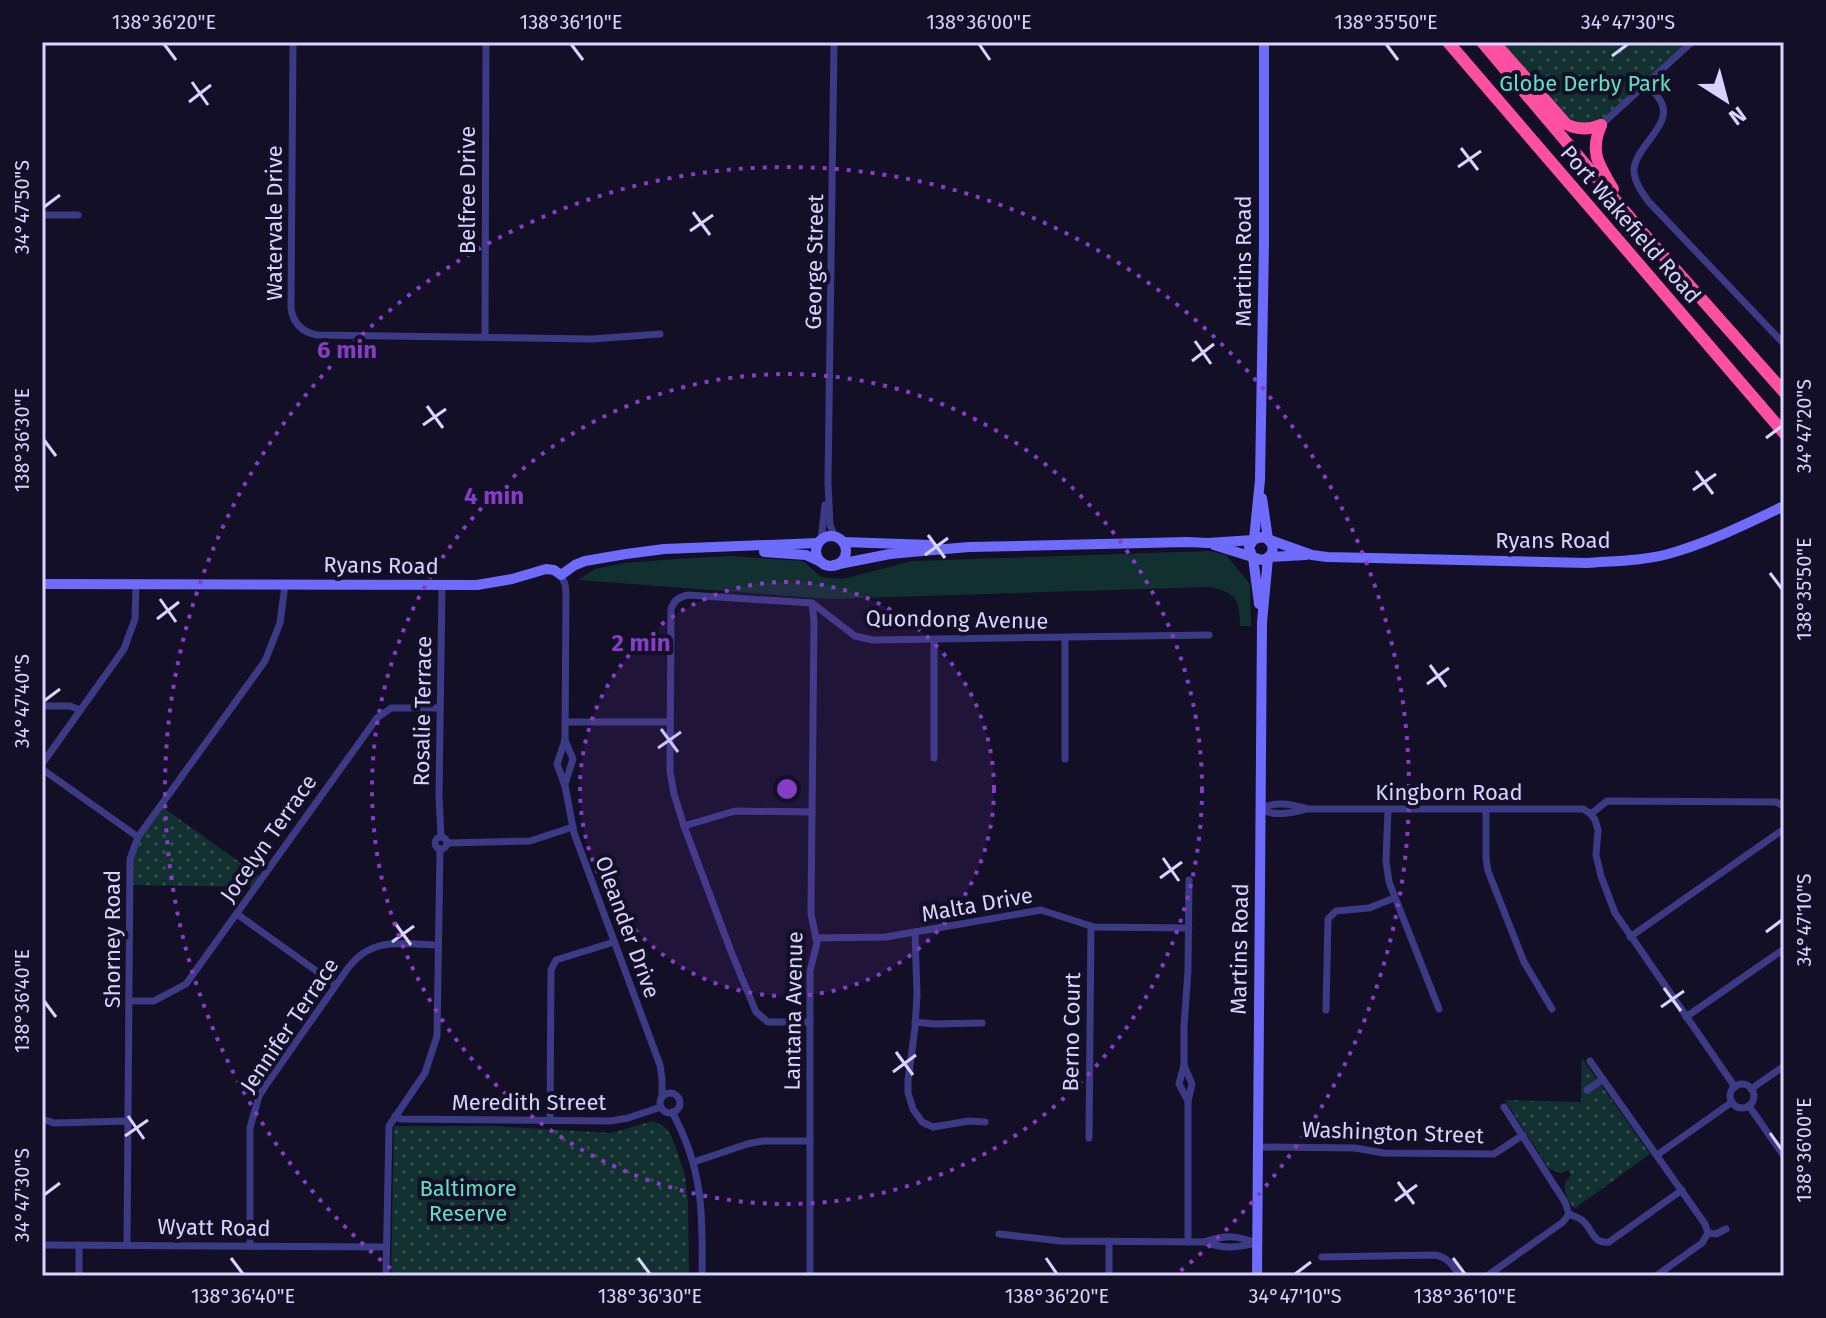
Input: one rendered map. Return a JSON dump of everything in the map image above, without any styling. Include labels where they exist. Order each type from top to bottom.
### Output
[{"type":"highway","name":"Port Wakefield Road","points":[[1448,42],[1784,433]]},
{"type":"highway","name":"Port Wakefield Road","points":[[1482,42],[1631,219],[1784,392]]},
{"type":"highway","points":[[1494,42],[1566,124],[1579,129],[1601,125]]},
{"type":"highway","points":[[1601,125],[1596,137],[1596,158],[1631,219]]},
{"type":"street","name":"Watervale Drive","points":[[293,42],[291,308],[297,324],[307,333],[592,339],[660,334]]},
{"type":"street","name":"Belfree Drive","points":[[485,337],[486,42]]},
{"type":"street","name":"George Street","points":[[834,42],[828,483],[830,525],[839,540]]},
{"type":"street","name":"Martins Road","points":[[1253,539],[1260,480],[1264,42]]},
{"type":"street","points":[[1601,125],[1692,42]]},
{"type":"street","name":"Port Wakefield Road","points":[[1646,84],[1664,109],[1659,126],[1636,163],[1634,173],[1640,190],[1784,344]]},
{"type":"street","points":[[42,215],[78,215]]},
{"type":"street","name":"Martins Road","points":[[1260,480],[1269,540]]},
{"type":"street","name":"George Street","points":[[820,542],[828,483]]},
{"type":"street","name":"Ryans Road","points":[[1268,558],[1312,555],[1587,563],[1623,561],[1667,554],[1711,539],[1784,506]]},
{"type":"street","points":[[969,547],[861,544],[826,537],[820,542],[816,553],[821,562],[829,566],[890,554],[969,547],[1208,543],[1260,537],[1269,540],[1273,550],[1268,558],[1262,560],[1208,543]]},
{"type":"street","points":[[1252,557],[1249,547],[1253,539]]},
{"type":"street","points":[[834,565],[845,556],[845,547],[839,540]]},
{"type":"street","name":"Ryans Road","points":[[1269,540],[1312,555]]},
{"type":"street","name":"Ryans Road","points":[[42,584],[442,586],[495,583],[550,569],[561,575],[585,561],[664,549],[820,542]]},
{"type":"street","name":"Ryans Road","points":[[710,548],[806,555],[821,562]]},
{"type":"street","name":"Martins Road","points":[[1252,557],[1262,622]]},
{"type":"street","name":"Martins Road","points":[[1257,1276],[1262,622],[1268,558]]},
{"type":"street","name":"Oleander Drive","points":[[561,575],[566,592],[565,740],[557,764],[573,827],[660,1065],[662,1097]]},
{"type":"street","points":[[136,584],[135,619],[124,649],[42,766],[138,837]]},
{"type":"street","name":"Shorney Road","points":[[127,1244],[130,859],[138,837],[265,661],[280,623],[285,585]]},
{"type":"street","name":"Rosalie Terrace","points":[[442,586],[439,796],[444,840]]},
{"type":"street","points":[[810,1022],[768,1022],[756,1012],[684,826],[672,783],[670,722],[671,609],[678,598],[688,595],[812,603]]},
{"type":"street","name":"Quondong Avenue","points":[[812,603],[848,632],[873,640],[1209,635]]},
{"type":"street","name":"Lantana Avenue","points":[[810,1276],[810,971],[817,943],[811,914],[812,603]]},
{"type":"street","points":[[1065,638],[1065,759]]},
{"type":"street","points":[[934,639],[934,758]]},
{"type":"street","points":[[42,706],[70,706],[80,710]]},
{"type":"street","name":"Jocelyn Terrace","points":[[129,1001],[154,1001],[186,984],[377,718],[391,708],[440,708]]},
{"type":"street","points":[[565,722],[670,722]]},
{"type":"street","name":"Oleander Drive","points":[[565,740],[573,759],[565,786]]},
{"type":"street","points":[[1735,1087],[1615,913],[1596,855],[1598,830],[1591,814],[1607,801],[1776,802],[1784,806]]},
{"type":"street","name":"Kingborn Road","points":[[1260,809],[1269,814],[1307,809],[1583,809],[1591,814]]},
{"type":"street","points":[[1388,810],[1387,869],[1394,898],[1439,1009]]},
{"type":"street","points":[[1486,810],[1488,871],[1524,962],[1552,1009]]},
{"type":"street","points":[[684,826],[735,811],[812,812]]},
{"type":"street","points":[[386,1276],[388,1131],[390,1122],[425,1073],[437,1041],[440,850],[445,849],[444,840],[494,843],[530,841],[573,827]]},
{"type":"street","points":[[1630,937],[1784,829]]},
{"type":"street","points":[[1188,1242],[1188,1101],[1179,1084],[1184,1065],[1188,986],[1189,880]]},
{"type":"street","points":[[1326,1010],[1328,919],[1336,911],[1369,908],[1394,898]]},
{"type":"street","name":"Malta Drive","points":[[816,938],[886,937],[1041,910],[1091,926],[1189,928]]},
{"type":"street","points":[[237,914],[336,985]]},
{"type":"street","name":"Berno Court","points":[[1089,1138],[1091,926]]},
{"type":"street","points":[[915,932],[917,995],[908,1093],[918,1117],[927,1125],[985,1122]]},
{"type":"street","points":[[550,1120],[551,970],[556,960],[614,942]]},
{"type":"street","name":"Jennifer Terrace","points":[[250,1246],[250,1123],[259,1096],[357,956],[375,946],[438,945]]},
{"type":"street","points":[[1686,1017],[1784,949]]},
{"type":"street","points":[[915,1022],[982,1023]]},
{"type":"street","points":[[1590,1061],[1682,1190],[1708,1233],[1702,1243],[1656,1276]]},
{"type":"street","points":[[1751,1089],[1784,1066]]},
{"type":"street","name":"Oleander Drive","points":[[662,1079],[671,1093]]},
{"type":"street","points":[[1587,1090],[1603,1079]]},
{"type":"street","points":[[1749,1106],[1738,1107],[1730,1096],[1735,1087],[1742,1085],[1751,1089]]},
{"type":"street","points":[[1749,1106],[1753,1100],[1751,1089]]},
{"type":"street","points":[[671,1093],[678,1097],[676,1111],[665,1111],[661,1107],[662,1097],[671,1093]]},
{"type":"street","points":[[1657,1155],[1732,1102]]},
{"type":"street","points":[[1749,1106],[1784,1156]]},
{"type":"street","name":"Meredith Street","points":[[395,1116],[401,1119],[610,1121],[661,1107]]},
{"type":"street","points":[[1504,1107],[1565,1202],[1569,1214],[1582,1220],[1598,1242],[1609,1242],[1682,1190]]},
{"type":"street","points":[[672,1112],[694,1162],[700,1192],[702,1276]]},
{"type":"street","points":[[42,1119],[54,1123],[128,1121]]},
{"type":"street","name":"Washington Street","points":[[1258,1147],[1494,1154],[1523,1135]]},
{"type":"street","points":[[694,1162],[763,1141],[810,1141]]},
{"type":"street","points":[[1487,1276],[1563,1222],[1569,1214]]},
{"type":"street","points":[[1708,1233],[1716,1234],[1726,1229]]},
{"type":"street","points":[[999,1234],[1061,1241],[1204,1242],[1220,1248],[1238,1248],[1257,1243]]},
{"type":"street","points":[[1109,1241],[1109,1276]]},
{"type":"street","name":"Wyatt Road","points":[[42,1245],[386,1247]]},
{"type":"street","points":[[79,1245],[79,1276]]},
{"type":"street","points":[[1322,1257],[1444,1256],[1460,1276]]},
{"type":"green space","name":"Globe Derby Park","points":[[1494,42],[1692,42],[1601,125],[1575,128]]},
{"type":"green space","points":[[1210,551],[1226,555],[1250,584],[1251,626],[1240,626],[1237,603],[1230,594],[1209,587],[829,599],[578,580],[595,569],[624,563],[730,556],[803,561],[821,577],[843,579],[912,561]]},
{"type":"green space","points":[[161,806],[262,878],[256,887],[129,885],[137,842]]},
{"type":"green space","points":[[1582,1058],[1650,1154],[1574,1209],[1565,1192],[1565,1184],[1571,1175],[1568,1170],[1561,1173],[1549,1169],[1505,1100],[1581,1102]]},
{"type":"green space","name":"Baltimore Reserve","points":[[653,1121],[665,1127],[672,1137],[685,1175],[689,1276],[391,1276],[394,1126],[492,1126],[611,1133]]}]
